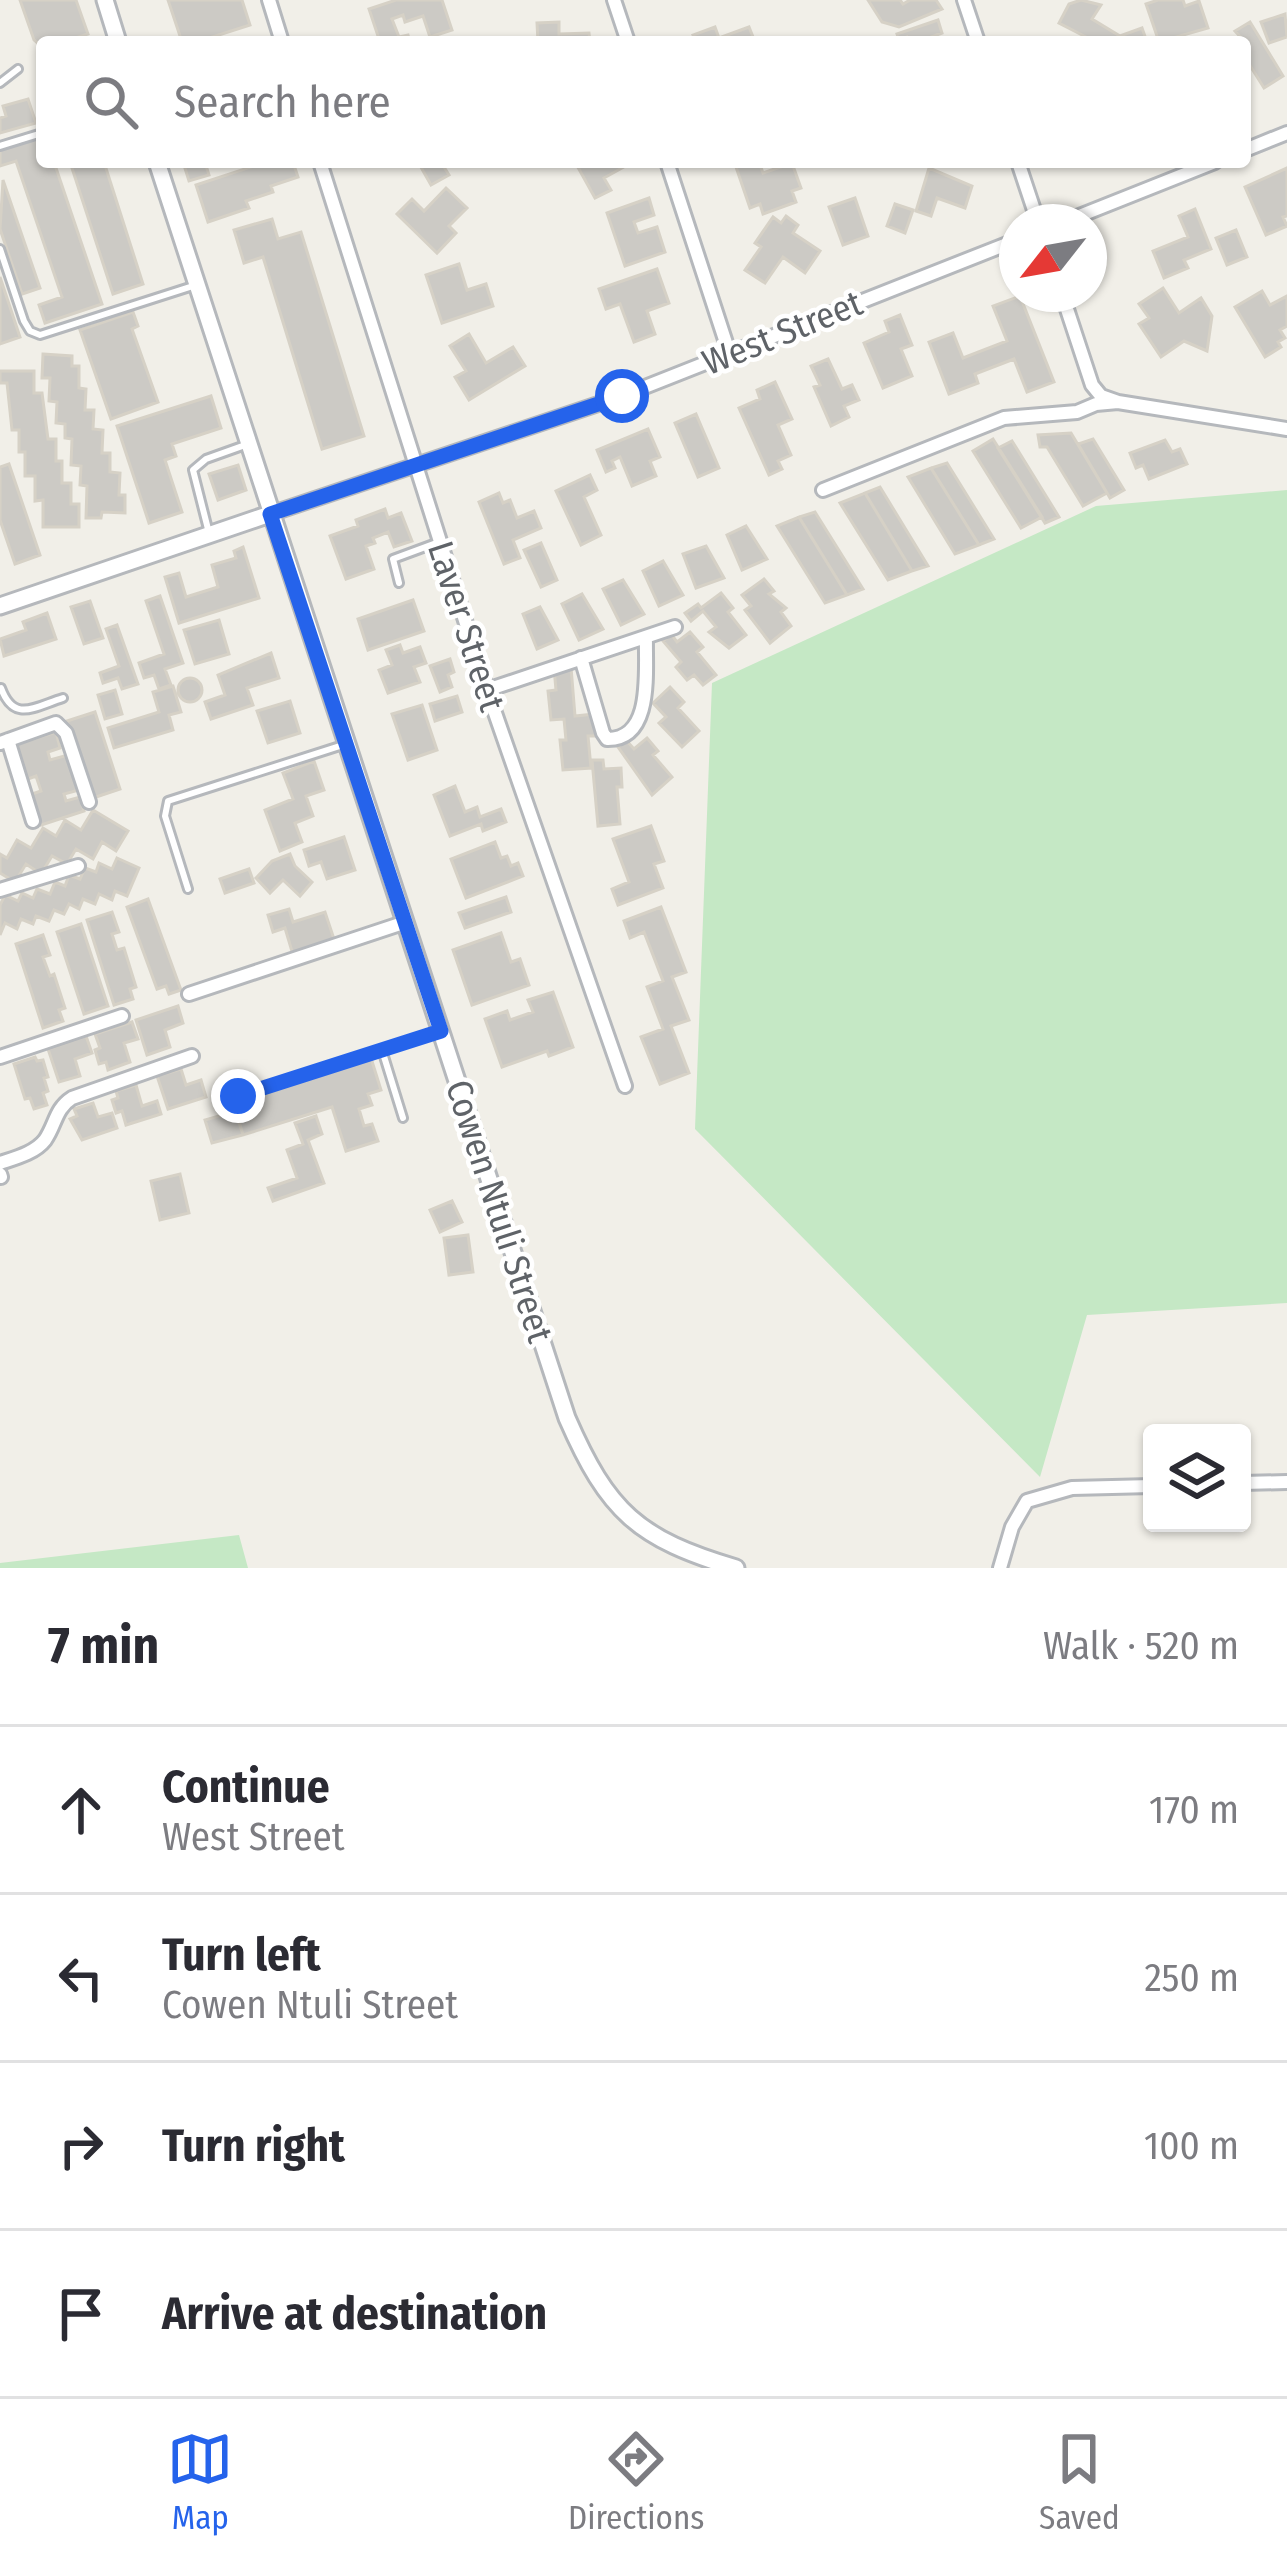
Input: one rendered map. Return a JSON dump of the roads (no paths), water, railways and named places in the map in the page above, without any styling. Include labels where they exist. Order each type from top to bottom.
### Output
[{"type":"street","points":[[105,0],[116,36]]},
{"type":"street","points":[[614,0],[626,36]]},
{"type":"street","points":[[964,0],[976,36]]},
{"type":"street","points":[[272,1],[281,36]]},
{"type":"street","points":[[1251,148],[1287,134]]},
{"type":"street","name":"Cowen Ntuli Street","points":[[159,168],[567,1418],[598,1484],[623,1514],[678,1549],[736,1568]]},
{"type":"street","name":"Laver Street","points":[[322,168],[487,690],[626,1086]]},
{"type":"street","points":[[669,168],[729,352]]},
{"type":"street","points":[[1020,168],[1032,204]]},
{"type":"street","points":[[1107,205],[1200,168]]},
{"type":"street","name":"West Street","points":[[1,602],[622,396],[999,247]]},
{"type":"street","points":[[1068,312],[1092,386],[1101,396],[1287,428]]},
{"type":"street","points":[[823,490],[1004,418],[1078,412],[1118,402]]},
{"type":"street","points":[[487,690],[675,627]]},
{"type":"street","points":[[581,658],[603,733],[607,739],[626,737],[633,731],[644,698],[646,637]]},
{"type":"street","points":[[33,821],[4,741],[56,723],[65,733],[89,802]]},
{"type":"street","points":[[0,890],[78,866]]},
{"type":"street","points":[[189,994],[406,922]]},
{"type":"street","points":[[0,1057],[122,1016]]},
{"type":"street","points":[[0,1163],[38,1147],[47,1138],[57,1112],[72,1098],[192,1056]]},
{"type":"street","points":[[1251,1483],[1287,1482]]},
{"type":"street","points":[[1000,1568],[1012,1528],[1027,1501],[1072,1488],[1143,1486]]},
{"type":"lane","points":[[0,83],[19,69]]},
{"type":"lane","points":[[0,146],[36,135]]},
{"type":"lane","points":[[0,249],[24,321],[40,335],[196,285]]},
{"type":"lane","points":[[208,533],[193,470],[206,459],[248,444]]},
{"type":"lane","points":[[399,583],[393,560],[439,542]]},
{"type":"lane","points":[[1,688],[13,709],[63,698]]},
{"type":"lane","points":[[188,889],[165,816],[167,801],[346,744]]},
{"type":"lane","points":[[238,1096],[441,1031]]},
{"type":"lane","points":[[382,1050],[403,1118]]}]
